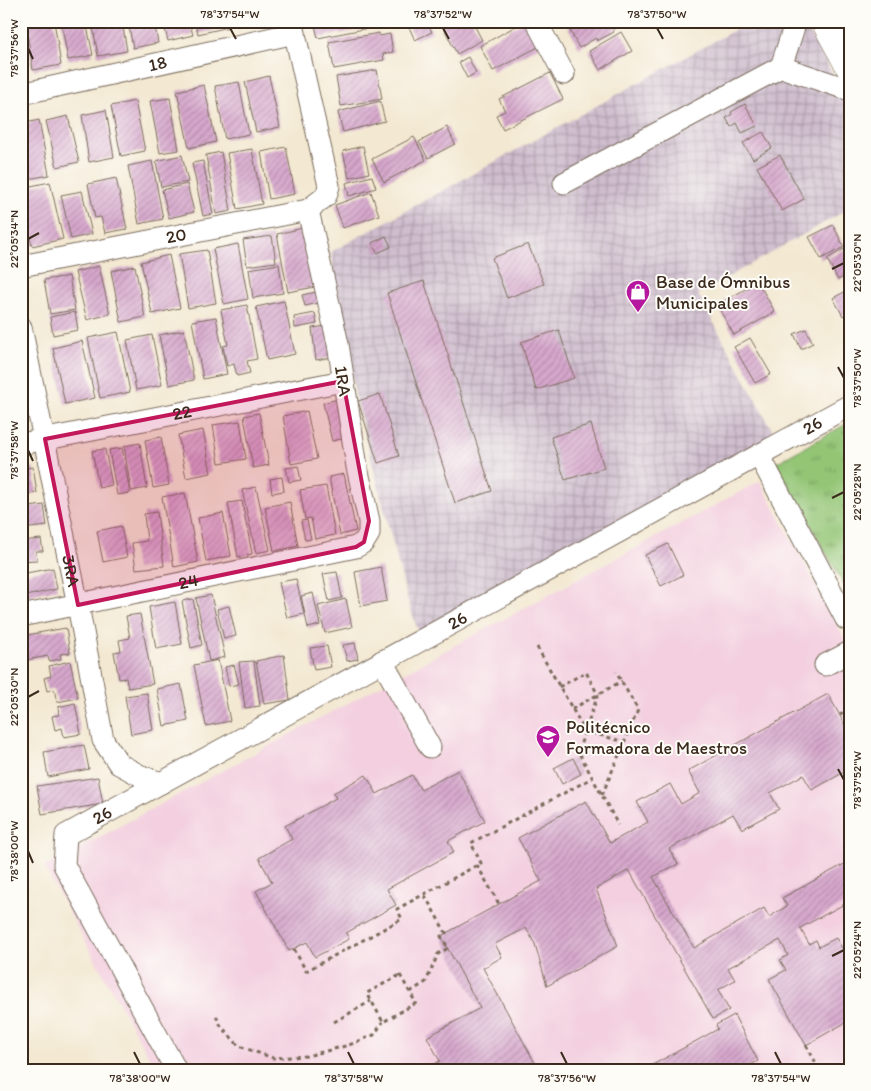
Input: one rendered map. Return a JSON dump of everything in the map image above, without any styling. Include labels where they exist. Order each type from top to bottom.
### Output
[{"type":"main road","points":[[825,21],[850,67]]},
{"type":"street","points":[[536,21],[564,74]]},
{"type":"street","points":[[564,183],[782,67],[796,21]]},
{"type":"street","name":"18","points":[[21,94],[293,27]]},
{"type":"street","name":"20","points":[[21,266],[308,210],[326,196],[329,186],[293,27]]},
{"type":"street","points":[[782,67],[850,90]]},
{"type":"street","name":"1RA","points":[[308,210],[338,344],[357,467],[369,521],[369,534],[364,542],[356,547]]},
{"type":"street","name":"3RA","points":[[21,327],[78,605],[103,740],[119,764],[141,776],[161,783]]},
{"type":"street","name":"22","points":[[21,444],[343,381]]},
{"type":"street","name":"26","points":[[176,1070],[64,866],[66,835],[850,405]]},
{"type":"street","points":[[759,455],[846,619]]},
{"type":"street","name":"24","points":[[21,616],[356,547]]},
{"type":"street","points":[[825,665],[850,652]]},
{"type":"street","points":[[382,661],[430,746]]},
{"type":"path","points":[[537,648],[585,731],[625,742]]},
{"type":"path","points":[[559,686],[586,672],[598,695],[578,751],[618,825]]},
{"type":"path","points":[[602,796],[638,710],[616,672]]},
{"type":"path","points":[[572,709],[622,682]]},
{"type":"path","points":[[840,714],[850,709]]},
{"type":"path","points":[[294,949],[306,971],[402,919],[397,909],[482,863],[471,843],[592,778]]},
{"type":"path","points":[[850,843],[845,846],[850,855]]},
{"type":"path","points":[[477,865],[499,904]]},
{"type":"path","points":[[410,992],[426,982],[438,954],[448,948],[441,936],[446,934],[424,894]]},
{"type":"path","points":[[216,1016],[221,1026],[239,1046],[273,1058],[307,1056],[349,1045],[374,1035],[383,1022],[416,1004],[400,975],[367,993],[383,1022]]},
{"type":"path","points":[[334,1022],[371,1001]]},
{"type":"path","points":[[847,1021],[850,1025]]},
{"type":"path","points":[[806,1045],[820,1070]]},
{"type":"highlighted area","points":[[343,381],[369,521],[364,542],[356,547],[78,605],[45,439]]},
{"type":"shaded area","name":"Base de Ómnibus Municipales","points":[[751,21],[803,21],[850,105],[850,208],[698,294],[775,435],[420,637],[407,598],[356,400],[331,252]]},
{"type":"shaded area","name":"Politécnico Formadora de Maestros","points":[[760,481],[850,649],[850,1070],[156,1070],[44,867]]},
{"type":"green space","points":[[850,422],[850,596],[776,463]]},
{"type":"building","points":[[25,21],[54,21],[61,65],[33,70]]},
{"type":"building","points":[[61,21],[86,21],[93,55],[68,60]]},
{"type":"building","points":[[92,21],[122,21],[127,51],[98,56]]},
{"type":"building","points":[[128,21],[154,21],[158,43],[133,48]]},
{"type":"building","points":[[163,21],[189,21],[193,35],[168,41]]},
{"type":"building","points":[[195,21],[228,21],[229,27],[198,34]]},
{"type":"building","points":[[236,21],[255,21],[255,22],[237,26]]},
{"type":"building","points":[[314,21],[367,21],[369,28],[318,38]]},
{"type":"building","points":[[406,21],[426,21],[432,32],[415,40]]},
{"type":"building","points":[[440,21],[472,21],[482,40],[457,54]]},
{"type":"building","points":[[527,21],[540,46],[493,71],[480,46]]},
{"type":"building","points":[[565,21],[619,21],[621,25],[613,30],[614,32],[597,41],[596,38],[579,48]]},
{"type":"building","points":[[621,32],[632,51],[600,70],[589,51]]},
{"type":"building","points":[[379,33],[379,36],[390,34],[393,52],[383,54],[384,60],[334,69],[329,42]]},
{"type":"building","points":[[21,36],[28,71],[21,72]]},
{"type":"building","points":[[468,57],[476,73],[467,78],[459,62]]},
{"type":"building","points":[[377,70],[382,99],[341,106],[336,77]]},
{"type":"building","points":[[550,73],[563,99],[503,129],[496,115],[505,111],[499,99]]},
{"type":"building","points":[[269,76],[280,127],[256,132],[245,82]]},
{"type":"building","points":[[239,82],[249,134],[225,139],[215,86]]},
{"type":"building","points":[[204,85],[216,142],[189,148],[177,91]]},
{"type":"building","points":[[170,98],[179,150],[160,153],[150,101]]},
{"type":"building","points":[[135,101],[145,151],[121,156],[111,106]]},
{"type":"building","points":[[380,101],[385,121],[343,132],[338,112]]},
{"type":"building","points":[[745,104],[757,126],[742,133],[737,123],[731,127],[726,118],[732,114],[731,112]]},
{"type":"building","points":[[106,110],[114,157],[89,162],[82,115]]},
{"type":"building","points":[[68,116],[79,162],[57,167],[46,121]]},
{"type":"building","points":[[39,120],[49,175],[23,180],[21,124]]},
{"type":"building","points":[[447,127],[455,144],[428,158],[419,142]]},
{"type":"building","points":[[763,132],[772,148],[753,159],[743,143]]},
{"type":"building","points":[[414,137],[426,160],[384,182],[372,159]]},
{"type":"building","points":[[363,146],[369,173],[349,178],[343,151]]},
{"type":"building","points":[[286,147],[295,194],[269,199],[261,152]]},
{"type":"building","points":[[252,149],[262,204],[237,209],[227,153]]},
{"type":"building","points":[[221,152],[231,211],[216,214],[206,155]]},
{"type":"building","points":[[182,155],[188,182],[161,187],[156,161]]},
{"type":"building","points":[[780,155],[804,199],[782,211],[757,167]]},
{"type":"building","points":[[152,161],[163,219],[139,224],[128,166]]},
{"type":"building","points":[[203,161],[213,214],[203,216],[192,163]]},
{"type":"building","points":[[372,176],[376,188],[349,196],[346,183]]},
{"type":"building","points":[[116,178],[127,229],[105,233],[101,217],[95,218],[88,184]]},
{"type":"building","points":[[50,182],[63,239],[32,246],[21,199],[21,188]]},
{"type":"building","points":[[187,184],[194,212],[169,218],[162,190]]},
{"type":"building","points":[[82,191],[92,234],[71,239],[61,195]]},
{"type":"building","points":[[371,192],[379,215],[343,228],[335,205]]},
{"type":"building","points":[[833,225],[844,247],[821,259],[809,237]]},
{"type":"building","points":[[303,228],[315,287],[288,292],[277,234]]},
{"type":"building","points":[[272,236],[276,262],[247,266],[243,240]]},
{"type":"building","points":[[386,236],[391,247],[377,253],[372,243]]},
{"type":"building","points":[[238,244],[248,299],[224,304],[213,249]]},
{"type":"building","points":[[528,244],[544,284],[507,298],[492,258]]},
{"type":"building","points":[[844,249],[850,260],[850,274],[838,280],[827,259]]},
{"type":"building","points":[[207,250],[216,303],[188,308],[179,254]]},
{"type":"building","points":[[169,255],[180,308],[152,314],[141,262]]},
{"type":"building","points":[[279,264],[283,293],[253,298],[249,269]]},
{"type":"building","points":[[99,266],[110,314],[87,320],[75,272]]},
{"type":"building","points":[[135,266],[145,317],[121,322],[111,271]]},
{"type":"building","points":[[69,276],[75,310],[50,314],[44,280]]},
{"type":"building","points":[[424,281],[492,491],[455,503],[387,293]]},
{"type":"building","points":[[758,282],[775,312],[734,335],[717,305]]},
{"type":"building","points":[[850,289],[850,312],[843,316],[833,298]]},
{"type":"building","points":[[321,291],[324,302],[305,306],[302,295]]},
{"type":"building","points":[[284,301],[295,354],[267,360],[256,307]]},
{"type":"building","points":[[247,305],[257,359],[247,361],[250,373],[237,376],[234,364],[227,366],[223,346],[228,345],[221,310]]},
{"type":"building","points":[[75,312],[78,330],[53,335],[50,317]]},
{"type":"building","points":[[315,313],[317,324],[295,328],[294,317]]},
{"type":"building","points":[[216,317],[227,374],[203,379],[192,321]]},
{"type":"building","points":[[327,326],[332,357],[316,360],[312,328]]},
{"type":"building","points":[[806,329],[813,343],[801,349],[794,334]]},
{"type":"building","points":[[184,330],[194,380],[169,385],[159,335]]},
{"type":"building","points":[[559,330],[574,378],[536,390],[521,342]]},
{"type":"building","points":[[118,332],[130,392],[100,398],[88,338]]},
{"type":"building","points":[[152,335],[162,385],[136,390],[127,340]]},
{"type":"building","points":[[750,338],[771,374],[755,383],[734,347]]},
{"type":"building","points":[[82,341],[95,398],[65,404],[53,348]]},
{"type":"building","points":[[380,394],[399,456],[378,463],[358,401]]},
{"type":"building","points":[[21,398],[26,416],[21,417]]},
{"type":"building","points":[[338,399],[346,438],[332,441],[323,403]]},
{"type":"building","points":[[307,411],[317,459],[291,464],[283,416]]},
{"type":"building","points":[[259,413],[269,465],[253,468],[244,416]]},
{"type":"building","points":[[240,421],[246,459],[219,463],[213,425]]},
{"type":"building","points":[[591,424],[604,468],[565,480],[551,437]]},
{"type":"building","points":[[203,430],[211,473],[186,478],[178,435]]},
{"type":"building","points":[[161,437],[169,485],[153,488],[145,440]]},
{"type":"building","points":[[140,443],[147,488],[131,491],[124,446]]},
{"type":"building","points":[[122,448],[130,493],[117,495],[109,450]]},
{"type":"building","points":[[105,449],[112,485],[99,488],[92,451]]},
{"type":"building","points":[[298,466],[301,480],[289,482],[286,468]]},
{"type":"building","points":[[33,467],[37,493],[21,495],[21,469]]},
{"type":"building","points":[[344,474],[356,531],[340,535],[329,477]]},
{"type":"building","points":[[282,477],[284,491],[272,493],[270,479]]},
{"type":"building","points":[[326,486],[335,535],[315,539],[311,518],[305,519],[300,490]]},
{"type":"building","points":[[256,487],[270,550],[256,553],[242,490]]},
{"type":"building","points":[[185,493],[198,562],[174,567],[162,497]]},
{"type":"building","points":[[242,501],[252,554],[238,557],[228,503]]},
{"type":"building","points":[[290,502],[298,546],[274,551],[265,507]]},
{"type":"building","points":[[44,505],[47,526],[22,529],[21,508]]},
{"type":"building","points":[[157,512],[164,566],[136,569],[132,543],[147,541],[144,514]]},
{"type":"building","points":[[223,513],[231,556],[206,561],[198,518]]},
{"type":"building","points":[[307,520],[311,539],[305,540],[301,521]]},
{"type":"building","points":[[121,526],[127,557],[103,562],[97,531]]},
{"type":"building","points":[[41,539],[43,551],[36,551],[37,560],[21,561],[21,541]]},
{"type":"building","points":[[668,544],[683,575],[661,586],[645,555]]},
{"type":"building","points":[[381,567],[387,601],[361,606],[355,572]]},
{"type":"building","points":[[53,568],[57,589],[21,597],[21,574]]},
{"type":"building","points":[[337,572],[342,598],[329,601],[323,574]]},
{"type":"building","points":[[296,579],[304,614],[287,618],[279,582]]},
{"type":"building","points":[[313,593],[320,625],[308,628],[301,596]]},
{"type":"building","points":[[211,595],[225,657],[209,661],[196,598]]},
{"type":"building","points":[[193,599],[202,645],[191,648],[182,601]]},
{"type":"building","points":[[346,599],[352,627],[325,633],[318,606]]},
{"type":"building","points":[[175,602],[182,644],[156,649],[149,607]]},
{"type":"building","points":[[229,606],[236,636],[224,639],[217,609]]},
{"type":"building","points":[[140,614],[153,684],[128,688],[126,678],[119,679],[114,652],[121,651],[119,640],[130,638],[126,616]]},
{"type":"building","points":[[66,628],[70,653],[60,654],[61,659],[49,661],[48,656],[21,661],[21,636]]},
{"type":"building","points":[[355,643],[358,659],[347,661],[343,645]]},
{"type":"building","points":[[327,646],[331,667],[314,670],[310,648]]},
{"type":"building","points":[[284,655],[290,700],[264,704],[256,661]]},
{"type":"building","points":[[218,660],[230,721],[206,726],[194,665]]},
{"type":"building","points":[[70,661],[78,698],[57,702],[54,689],[47,691],[44,678],[51,676],[49,666]]},
{"type":"building","points":[[254,661],[260,706],[245,708],[239,662]]},
{"type":"building","points":[[234,665],[239,684],[229,686],[225,667]]},
{"type":"building","points":[[181,684],[188,721],[164,726],[157,689]]},
{"type":"building","points":[[147,693],[153,730],[131,734],[125,696]]},
{"type":"building","points":[[828,694],[850,734],[850,769],[812,790],[803,775],[770,793],[779,809],[742,829],[733,814],[669,849],[678,864],[653,877],[694,948],[764,908],[769,917],[787,906],[782,898],[850,861],[850,901],[800,928],[809,944],[816,940],[819,947],[836,938],[850,961],[850,1020],[806,1045],[769,979],[786,970],[780,960],[788,955],[780,940],[728,968],[735,980],[718,990],[729,1010],[713,1019],[629,870],[596,889],[618,946],[547,986],[535,944],[526,928],[495,944],[502,957],[483,968],[539,1070],[424,1070],[440,1061],[427,1037],[480,1008],[441,936],[541,881],[518,838],[586,801],[610,843],[648,822],[637,802],[670,784],[681,804],[700,793],[688,771]]},
{"type":"building","points":[[75,703],[81,734],[64,737],[62,728],[55,730],[52,716],[59,715],[58,707]]},
{"type":"building","points":[[84,745],[89,769],[48,777],[44,752]]},
{"type":"building","points":[[573,758],[581,774],[562,784],[554,768]]},
{"type":"building","points":[[458,770],[485,821],[448,841],[454,852],[387,889],[396,905],[346,933],[349,939],[315,957],[307,942],[289,951],[256,891],[272,882],[259,858],[292,839],[285,826],[336,798],[333,793],[366,775],[377,794],[412,775],[421,790]]},
{"type":"building","points":[[98,777],[103,804],[42,814],[37,786]]},
{"type":"building","points":[[734,1015],[758,1061],[742,1070],[651,1070],[649,1067],[718,1029],[716,1025]]},
{"type":"place","name":"Base de Ómnibus Municipales","points":[[638,313]]},
{"type":"place","name":"Politécnico Formadora de Maestros","points":[[548,758]]}]
